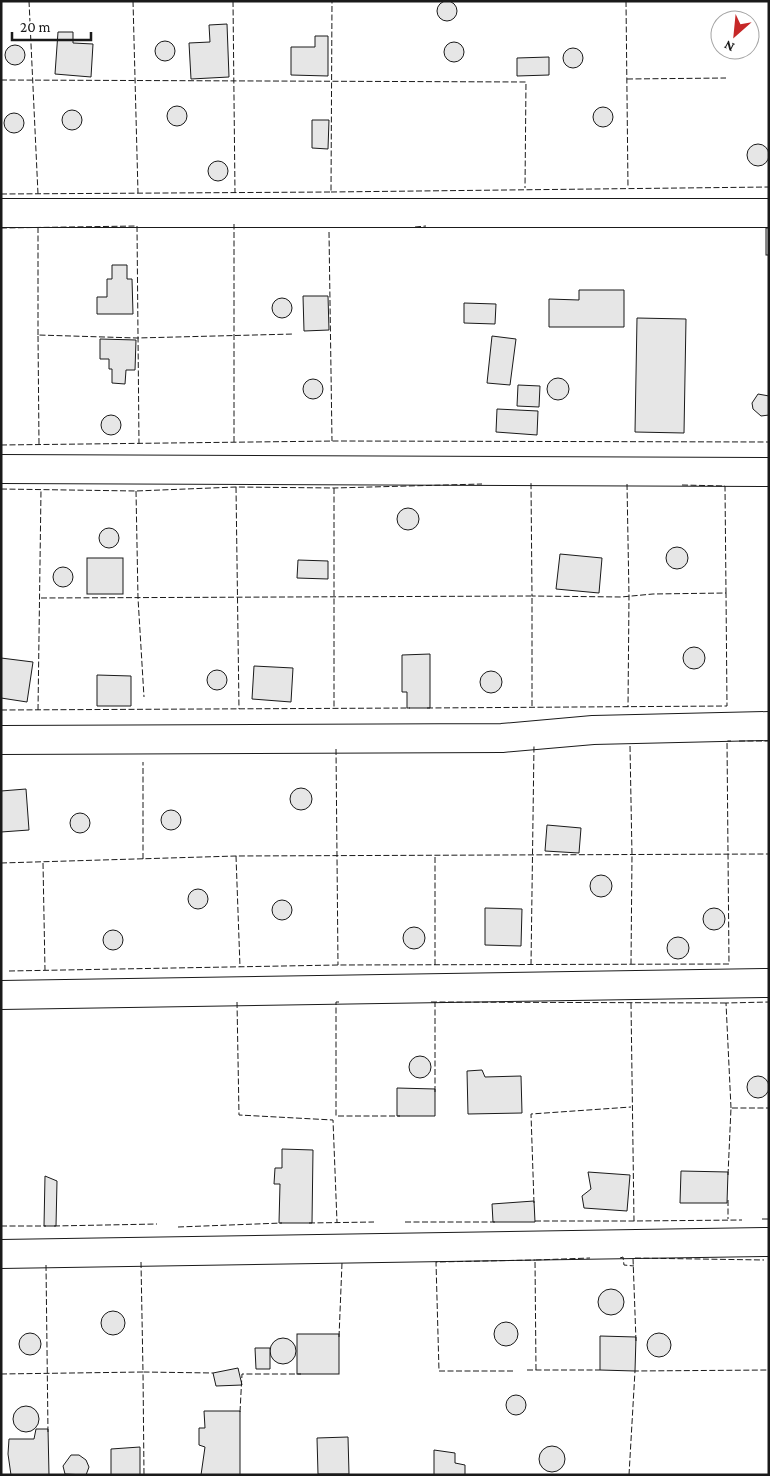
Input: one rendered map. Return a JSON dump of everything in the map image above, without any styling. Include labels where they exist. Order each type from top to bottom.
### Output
[{"type":"street","points":[[1,213],[769,213]]},
{"type":"street","points":[[1,469],[769,472]]},
{"type":"street","points":[[1,740],[502,738],[593,730],[769,726]]},
{"type":"street","points":[[1,995],[769,983]]},
{"type":"street","points":[[1,1254],[769,1242]]},
{"type":"building","points":[[447,1],[454,4],[457,11],[454,18],[447,21],[440,18],[437,11],[440,4]]},
{"type":"building","points":[[227,24],[229,77],[191,79],[189,43],[210,42],[209,25]]},
{"type":"building","points":[[58,32],[73,32],[73,43],[93,44],[91,77],[55,74]]},
{"type":"building","points":[[315,36],[328,36],[328,76],[291,75],[291,47],[315,47]]},
{"type":"building","points":[[165,41],[172,44],[175,51],[172,58],[165,61],[158,58],[155,51],[158,44]]},
{"type":"building","points":[[454,42],[461,45],[464,52],[461,59],[454,62],[447,59],[444,52],[447,45]]},
{"type":"building","points":[[15,45],[22,48],[25,55],[22,62],[15,65],[8,62],[5,55],[8,48]]},
{"type":"building","points":[[573,48],[580,51],[583,58],[580,65],[573,68],[566,65],[563,58],[566,51]]},
{"type":"building","points":[[549,57],[549,75],[517,76],[517,58]]},
{"type":"building","points":[[177,106],[184,109],[187,116],[184,123],[177,126],[170,123],[167,116],[170,109]]},
{"type":"building","points":[[603,107],[610,110],[613,117],[610,124],[603,127],[596,124],[593,117],[596,110]]},
{"type":"building","points":[[72,110],[79,113],[82,120],[79,127],[72,130],[65,127],[62,120],[65,113]]},
{"type":"building","points":[[14,113],[21,116],[24,123],[21,130],[14,133],[7,130],[4,123],[7,116]]},
{"type":"building","points":[[312,120],[329,120],[328,149],[312,148]]},
{"type":"building","points":[[758,144],[766,147],[769,155],[766,163],[758,166],[750,163],[747,155],[750,147]]},
{"type":"building","points":[[218,161],[225,164],[228,171],[225,178],[218,181],[211,178],[208,171],[211,164]]},
{"type":"building","points":[[766,228],[769,228],[769,255],[766,255]]},
{"type":"building","points":[[112,265],[127,265],[127,279],[132,279],[133,314],[97,314],[97,297],[107,297],[107,279],[112,279]]},
{"type":"building","points":[[579,290],[624,290],[624,327],[549,327],[549,299],[579,300]]},
{"type":"building","points":[[303,296],[328,296],[329,330],[304,331]]},
{"type":"building","points":[[282,298],[289,301],[292,308],[289,315],[282,318],[275,315],[272,308],[275,301]]},
{"type":"building","points":[[464,303],[496,304],[495,324],[464,323]]},
{"type":"building","points":[[637,318],[686,319],[684,433],[635,432]]},
{"type":"building","points":[[492,336],[516,339],[510,385],[487,383]]},
{"type":"building","points":[[100,339],[136,340],[135,370],[126,370],[125,384],[112,383],[112,369],[109,369],[109,359],[100,359]]},
{"type":"building","points":[[558,378],[566,381],[569,389],[566,397],[558,400],[550,397],[547,389],[550,381]]},
{"type":"building","points":[[313,379],[320,382],[323,389],[320,396],[313,399],[306,396],[303,389],[306,382]]},
{"type":"building","points":[[518,385],[540,386],[539,407],[517,406]]},
{"type":"building","points":[[758,394],[769,396],[769,415],[761,416],[753,409],[752,403]]},
{"type":"building","points":[[497,409],[538,411],[537,435],[496,432]]},
{"type":"building","points":[[111,415],[118,418],[121,425],[118,432],[111,435],[104,432],[101,425],[104,418]]},
{"type":"building","points":[[408,508],[416,511],[419,519],[416,527],[408,530],[400,527],[397,519],[400,511]]},
{"type":"building","points":[[109,528],[116,531],[119,538],[116,545],[109,548],[102,545],[99,538],[102,531]]},
{"type":"building","points":[[677,547],[685,550],[688,558],[685,566],[677,569],[669,566],[666,558],[669,550]]},
{"type":"building","points":[[560,554],[602,558],[599,593],[556,589]]},
{"type":"building","points":[[87,558],[123,558],[123,594],[87,594]]},
{"type":"building","points":[[298,560],[328,561],[328,579],[297,578]]},
{"type":"building","points":[[63,567],[70,570],[73,577],[70,584],[63,587],[56,584],[53,577],[56,570]]},
{"type":"building","points":[[694,647],[702,650],[705,658],[702,666],[694,669],[686,666],[683,658],[686,650]]},
{"type":"building","points":[[430,654],[430,708],[407,708],[407,692],[402,692],[402,655]]},
{"type":"building","points":[[1,658],[33,662],[27,702],[1,698]]},
{"type":"building","points":[[254,666],[293,668],[291,702],[252,699]]},
{"type":"building","points":[[217,670],[224,673],[227,680],[224,687],[217,690],[210,687],[207,680],[210,673]]},
{"type":"building","points":[[491,671],[499,674],[502,682],[499,690],[491,693],[483,690],[480,682],[483,674]]},
{"type":"building","points":[[97,675],[131,676],[131,706],[97,706]]},
{"type":"building","points":[[301,788],[309,791],[312,799],[309,807],[301,810],[293,807],[290,799],[293,791]]},
{"type":"building","points":[[26,789],[29,830],[1,832],[1,791]]},
{"type":"building","points":[[171,810],[178,813],[181,820],[178,827],[171,830],[164,827],[161,820],[164,813]]},
{"type":"building","points":[[80,813],[87,816],[90,823],[87,830],[80,833],[73,830],[70,823],[73,816]]},
{"type":"building","points":[[547,825],[581,828],[579,853],[545,851]]},
{"type":"building","points":[[601,875],[609,878],[612,886],[609,894],[601,897],[593,894],[590,886],[593,878]]},
{"type":"building","points":[[198,889],[205,892],[208,899],[205,906],[198,909],[191,906],[188,899],[191,892]]},
{"type":"building","points":[[282,900],[289,903],[292,910],[289,917],[282,920],[275,917],[272,910],[275,903]]},
{"type":"building","points":[[485,908],[522,909],[521,946],[485,945]]},
{"type":"building","points":[[714,908],[722,911],[725,919],[722,927],[714,930],[706,927],[703,919],[706,911]]},
{"type":"building","points":[[414,927],[422,930],[425,938],[422,946],[414,949],[406,946],[403,938],[406,930]]},
{"type":"building","points":[[113,930],[120,933],[123,940],[120,947],[113,950],[106,947],[103,940],[106,933]]},
{"type":"building","points":[[678,937],[686,940],[689,948],[686,956],[678,959],[670,956],[667,948],[670,940]]},
{"type":"building","points":[[420,1056],[428,1059],[431,1067],[428,1075],[420,1078],[412,1075],[409,1067],[412,1059]]},
{"type":"building","points":[[482,1070],[485,1077],[521,1076],[522,1113],[468,1114],[467,1071]]},
{"type":"building","points":[[758,1076],[766,1079],[769,1087],[766,1095],[758,1098],[750,1095],[747,1087],[750,1079]]},
{"type":"building","points":[[397,1088],[435,1089],[435,1116],[397,1116]]},
{"type":"building","points":[[282,1149],[313,1150],[312,1223],[279,1223],[280,1184],[274,1184],[275,1168],[282,1168]]},
{"type":"building","points":[[681,1171],[728,1172],[727,1203],[680,1203]]},
{"type":"building","points":[[588,1172],[630,1175],[627,1211],[584,1208],[582,1196],[591,1189]]},
{"type":"building","points":[[45,1176],[57,1181],[56,1226],[44,1226]]},
{"type":"building","points":[[534,1201],[535,1222],[493,1222],[492,1204]]},
{"type":"building","points":[[611,1289],[620,1293],[624,1302],[620,1311],[611,1315],[602,1311],[598,1302],[602,1293]]},
{"type":"building","points":[[113,1311],[121,1315],[125,1323],[121,1331],[113,1335],[105,1331],[101,1323],[105,1315]]},
{"type":"building","points":[[506,1322],[515,1325],[518,1334],[515,1343],[506,1346],[497,1343],[494,1334],[497,1325]]},
{"type":"building","points":[[30,1333],[38,1336],[41,1344],[38,1352],[30,1355],[22,1352],[19,1344],[22,1336]]},
{"type":"building","points":[[659,1333],[668,1336],[671,1345],[668,1354],[659,1357],[650,1354],[647,1345],[650,1336]]},
{"type":"building","points":[[297,1334],[339,1334],[339,1374],[297,1374]]},
{"type":"building","points":[[600,1336],[636,1337],[635,1371],[600,1370]]},
{"type":"building","points":[[283,1338],[292,1342],[296,1351],[292,1360],[283,1364],[274,1360],[270,1351],[274,1342]]},
{"type":"building","points":[[255,1348],[270,1348],[270,1369],[256,1369]]},
{"type":"building","points":[[238,1368],[242,1385],[216,1386],[213,1373]]},
{"type":"building","points":[[512,1395],[520,1395],[526,1401],[526,1409],[520,1415],[512,1415],[506,1409],[506,1401]]},
{"type":"building","points":[[26,1406],[35,1410],[39,1419],[35,1428],[26,1432],[17,1428],[13,1419],[17,1410]]},
{"type":"building","points":[[204,1411],[240,1411],[240,1475],[201,1475],[205,1447],[199,1445],[199,1428],[205,1428]]},
{"type":"building","points":[[36,1429],[48,1429],[49,1475],[11,1475],[8,1454],[9,1439],[34,1439]]},
{"type":"building","points":[[348,1437],[349,1474],[318,1474],[317,1438]]},
{"type":"building","points":[[552,1446],[561,1450],[565,1459],[561,1468],[552,1472],[543,1468],[539,1459],[543,1450]]},
{"type":"building","points":[[140,1447],[140,1475],[111,1475],[111,1449]]},
{"type":"building","points":[[434,1450],[455,1453],[455,1463],[465,1465],[465,1475],[434,1475]]},
{"type":"building","points":[[71,1455],[79,1455],[86,1460],[89,1467],[86,1475],[65,1474],[63,1466]]},
{"type":"fence","points":[[29,1],[38,194]]},
{"type":"fence","points":[[133,1],[138,193]]},
{"type":"fence","points":[[233,1],[235,193]]},
{"type":"fence","points":[[1,194],[331,192],[332,1]]},
{"type":"fence","points":[[626,1],[628,188]]},
{"type":"fence","points":[[627,79],[726,78]]},
{"type":"fence","points":[[1,80],[526,82],[525,188]]},
{"type":"fence","points":[[331,192],[769,187]]},
{"type":"fence","points":[[234,224],[234,442]]},
{"type":"fence","points":[[1,228],[137,226],[139,444]]},
{"type":"fence","points":[[415,227],[426,226]]},
{"type":"fence","points":[[38,228],[38,335]]},
{"type":"fence","points":[[329,232],[332,441]]},
{"type":"fence","points":[[39,444],[38,335],[137,338],[294,334]]},
{"type":"fence","points":[[1,445],[336,441],[769,442]]},
{"type":"fence","points":[[427,708],[727,706],[726,593],[653,594],[621,597],[532,596],[531,483]]},
{"type":"fence","points":[[1,489],[136,491],[236,487],[334,488],[482,484]]},
{"type":"fence","points":[[627,484],[628,707]]},
{"type":"fence","points":[[682,485],[725,486],[726,593]]},
{"type":"fence","points":[[236,487],[239,709]]},
{"type":"fence","points":[[334,488],[334,708]]},
{"type":"fence","points":[[38,710],[41,490]]},
{"type":"fence","points":[[136,491],[138,598],[144,697]]},
{"type":"fence","points":[[41,598],[532,596],[532,707]]},
{"type":"fence","points":[[1,710],[410,708]]},
{"type":"fence","points":[[9,971],[338,965],[729,964],[727,741],[731,741]]},
{"type":"fence","points":[[739,741],[769,741]]},
{"type":"fence","points":[[531,965],[534,745]]},
{"type":"fence","points":[[630,746],[631,964]]},
{"type":"fence","points":[[336,749],[338,965]]},
{"type":"fence","points":[[143,762],[143,859]]},
{"type":"fence","points":[[1,863],[236,856],[769,854]]},
{"type":"fence","points":[[236,856],[240,967]]},
{"type":"fence","points":[[435,856],[435,965]]},
{"type":"fence","points":[[43,863],[45,970]]},
{"type":"fence","points":[[237,1002],[239,1115],[333,1120],[337,1222]]},
{"type":"fence","points":[[339,1002],[336,1002],[336,1116],[400,1116]]},
{"type":"fence","points":[[431,1002],[726,1003]]},
{"type":"fence","points":[[435,1002],[435,1092]]},
{"type":"fence","points":[[731,1108],[726,1003],[769,1002]]},
{"type":"fence","points":[[631,1003],[634,1221],[742,1220]]},
{"type":"fence","points":[[534,1203],[531,1114],[631,1107]]},
{"type":"fence","points":[[728,1175],[731,1108],[769,1108]]},
{"type":"fence","points":[[728,1200],[728,1219]]},
{"type":"fence","points":[[762,1219],[769,1219]]},
{"type":"fence","points":[[535,1221],[634,1221]]},
{"type":"fence","points":[[309,1223],[374,1222]]},
{"type":"fence","points":[[405,1222],[495,1222]]},
{"type":"fence","points":[[178,1227],[282,1223]]},
{"type":"fence","points":[[54,1226],[157,1224]]},
{"type":"fence","points":[[1,1226],[46,1226]]},
{"type":"fence","points":[[620,1258],[623,1257],[624,1265],[634,1266]]},
{"type":"fence","points":[[536,1370],[535,1260],[590,1258]]},
{"type":"fence","points":[[636,1341],[633,1258],[764,1260]]},
{"type":"fence","points":[[513,1371],[439,1371],[436,1262],[535,1260]]},
{"type":"fence","points":[[141,1262],[143,1372],[213,1373]]},
{"type":"fence","points":[[339,1337],[342,1263]]},
{"type":"fence","points":[[46,1265],[48,1432]]},
{"type":"fence","points":[[527,1370],[600,1370]]},
{"type":"fence","points":[[629,1475],[635,1371],[769,1370]]},
{"type":"fence","points":[[1,1374],[143,1372],[144,1475]]},
{"type":"fence","points":[[240,1412],[242,1374],[301,1374]]}]
